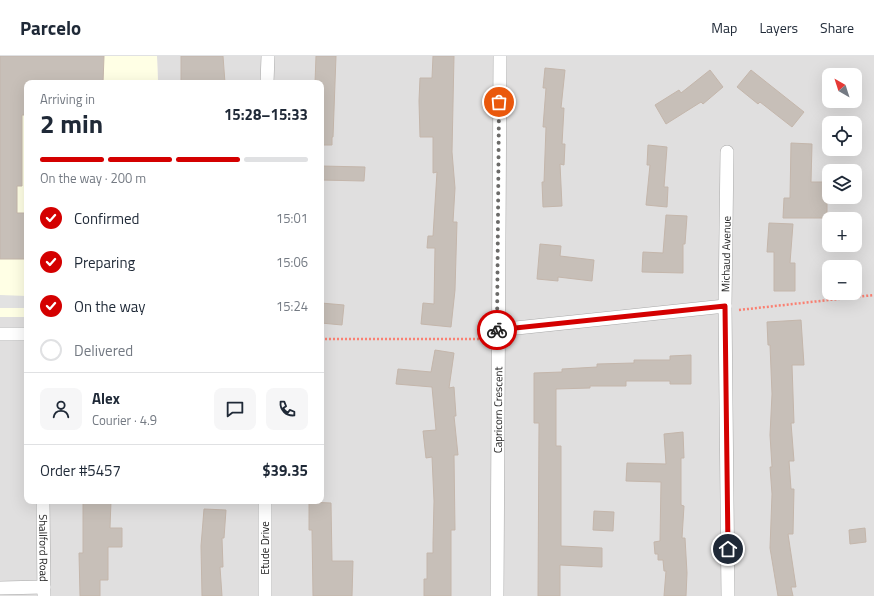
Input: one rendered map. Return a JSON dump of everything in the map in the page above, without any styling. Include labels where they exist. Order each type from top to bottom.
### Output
[{"type":"street","points":[[267,80],[268,56]]},
{"type":"street","name":"Capricorn Crescent","points":[[497,596],[497,330],[500,56]]},
{"type":"street","name":"Michaud Avenue","points":[[727,152],[730,308],[728,596]]},
{"type":"street","points":[[497,330],[730,308]]},
{"type":"street","points":[[0,334],[24,334]]},
{"type":"street","name":"Shallford Road","points":[[43,504],[44,591]]},
{"type":"street","name":"Etude Drive","points":[[265,504],[265,596]]},
{"type":"street","points":[[0,588],[44,591]]},
{"type":"path","points":[[730,308],[874,295]]},
{"type":"path","points":[[324,339],[487,339]]},
{"type":"shaded area","points":[[0,56],[157,56],[158,80],[24,80],[24,317],[0,317]]},
{"type":"shaded area","points":[[157,56],[874,56],[874,596],[0,596],[0,317],[24,317],[24,504],[324,504],[324,80],[158,80]]},
{"type":"shaded area","points":[[0,295],[24,296],[24,308],[0,308]]},
{"type":"building","points":[[0,56],[104,56],[103,80],[24,80],[24,115],[22,115],[22,186],[17,186],[17,213],[24,213],[24,259],[0,259]]},
{"type":"building","points":[[181,56],[223,56],[225,80],[181,80]]},
{"type":"building","points":[[316,56],[336,56],[332,145],[324,145],[324,80],[315,80]]},
{"type":"building","points":[[433,56],[454,56],[452,152],[455,188],[453,222],[457,222],[455,290],[451,327],[421,324],[423,303],[434,304],[435,248],[427,248],[428,236],[433,236],[437,172],[433,173],[433,137],[420,137],[419,101],[420,78],[432,78]]},
{"type":"building","points":[[545,68],[565,70],[561,108],[564,108],[562,144],[565,144],[564,165],[560,164],[562,206],[543,207],[542,182],[544,182],[546,127],[543,127],[546,88],[543,88]]},
{"type":"building","points":[[710,70],[723,87],[703,104],[701,102],[666,124],[655,105],[679,90],[681,93]]},
{"type":"building","points":[[751,70],[804,112],[792,127],[760,102],[758,104],[737,87]]},
{"type":"building","points":[[791,143],[812,144],[811,182],[822,182],[822,204],[827,204],[827,212],[822,212],[822,218],[783,218],[784,198],[790,198]]},
{"type":"building","points":[[648,145],[667,147],[664,187],[668,187],[667,207],[646,205],[650,165],[647,165]]},
{"type":"building","points":[[324,166],[365,167],[364,181],[324,180]]},
{"type":"building","points":[[666,215],[687,216],[685,244],[683,244],[683,273],[642,272],[643,252],[663,253]]},
{"type":"building","points":[[769,223],[793,224],[790,263],[795,263],[795,291],[774,291],[774,252],[767,252]]},
{"type":"building","points":[[540,244],[561,246],[560,256],[594,260],[592,281],[558,277],[558,281],[537,279]]},
{"type":"building","points":[[324,303],[344,305],[342,325],[324,323]]},
{"type":"building","points":[[801,320],[804,365],[792,365],[794,423],[791,423],[794,461],[789,461],[791,489],[794,489],[793,534],[788,534],[796,587],[791,587],[793,596],[778,596],[770,548],[772,494],[770,467],[772,467],[770,435],[772,394],[770,345],[768,345],[767,322]]},
{"type":"building","points":[[435,350],[454,353],[449,388],[454,387],[456,416],[454,416],[458,455],[454,455],[455,530],[451,530],[451,596],[424,596],[424,579],[427,579],[427,553],[433,553],[434,501],[432,457],[426,458],[423,431],[436,430],[432,387],[396,384],[398,369],[431,372]]},
{"type":"building","points":[[691,355],[691,384],[670,384],[670,381],[626,381],[626,386],[590,386],[590,388],[556,389],[556,446],[561,446],[561,546],[602,548],[602,567],[560,565],[560,596],[538,596],[539,423],[534,423],[534,373],[562,372],[562,369],[597,367],[597,364],[634,363],[634,360],[670,360],[670,356]]},
{"type":"building","points":[[683,432],[684,458],[681,458],[681,505],[684,506],[682,538],[685,538],[687,573],[686,596],[664,596],[666,571],[664,571],[663,560],[658,560],[658,554],[655,554],[654,542],[660,541],[661,482],[626,481],[627,463],[666,464],[664,434]]},
{"type":"building","points":[[331,503],[332,561],[353,561],[352,596],[313,596],[312,530],[309,530],[309,504]]},
{"type":"building","points":[[83,504],[111,504],[110,528],[122,528],[122,547],[108,547],[108,580],[100,580],[100,596],[80,596],[79,553],[83,553]]},
{"type":"building","points":[[204,509],[226,510],[224,538],[222,538],[223,567],[220,567],[222,596],[202,596],[201,546]]},
{"type":"building","points":[[594,511],[614,512],[613,531],[593,530]]},
{"type":"building","points":[[865,528],[866,542],[850,544],[849,530]]},
{"type":"way so far","points":[[497,330],[499,102]]},
{"type":"route","points":[[497,330],[530,328],[725,306],[728,549]]}]
